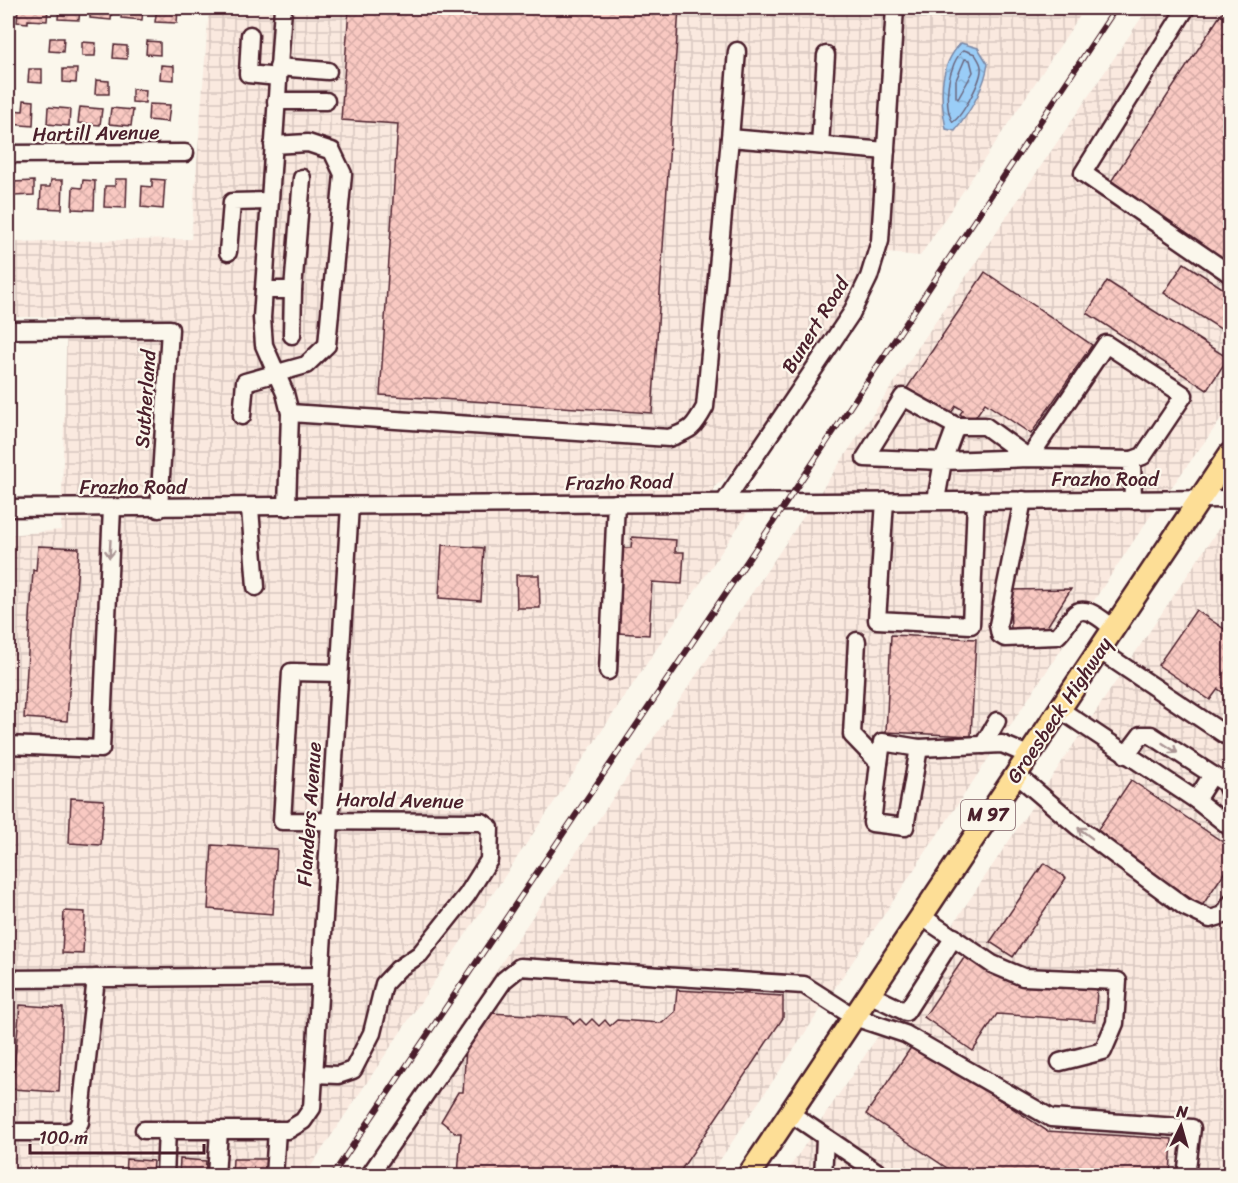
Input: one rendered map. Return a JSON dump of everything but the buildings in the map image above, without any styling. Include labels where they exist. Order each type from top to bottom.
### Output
[{"type":"main road","name":"Groesbeck Highway","points":[[748,1176],[1230,454]]},
{"type":"street","points":[[283,8],[264,290],[264,345],[290,413],[287,507]]},
{"type":"street","name":"Bunert Road","points":[[725,501],[851,314],[863,292],[880,242],[895,8]]},
{"type":"street","points":[[1186,8],[1083,173],[1230,274]]},
{"type":"street","points":[[250,35],[248,74],[328,70]]},
{"type":"street","points":[[290,413],[669,438],[692,430],[705,408],[737,51]]},
{"type":"street","points":[[820,145],[826,55]]},
{"type":"street","points":[[276,100],[326,101]]},
{"type":"street","points":[[730,138],[886,151]]},
{"type":"street","points":[[242,416],[245,382],[306,365],[327,345],[343,174],[332,151],[308,144],[273,145]]},
{"type":"street","name":"Hartill Avenue","points":[[8,154],[185,153]]},
{"type":"street","points":[[292,335],[293,290],[302,178]]},
{"type":"street","points":[[228,252],[232,202],[270,201]]},
{"type":"street","points":[[264,290],[293,290]]},
{"type":"street","name":"Sutherland","points":[[8,330],[170,329],[159,509]]},
{"type":"street","points":[[1029,458],[985,426],[956,426],[903,397],[865,458],[943,461],[1029,458],[1131,460],[1143,456],[1184,395],[1106,344],[1029,458]]},
{"type":"street","points":[[936,500],[943,461],[956,426]]},
{"type":"street","points":[[1131,460],[1132,500]]},
{"type":"street","name":"Frazho Road","points":[[8,508],[159,509],[725,501],[1230,499]]},
{"type":"street","points":[[885,501],[878,620],[971,625],[976,500]]},
{"type":"street","points":[[1023,500],[998,625],[1000,635],[1005,638],[1057,636],[1074,613],[1082,610],[1089,611],[1113,628]]},
{"type":"street","points":[[608,671],[616,503]]},
{"type":"street","name":"Flanders Avenue","points":[[277,1130],[288,1130],[303,1121],[312,1108],[350,506]]},
{"type":"street","points":[[8,745],[101,749],[112,508]]},
{"type":"street","points":[[250,508],[256,587]]},
{"type":"street","points":[[857,641],[852,735],[879,763]]},
{"type":"street","points":[[1099,650],[1230,738]]},
{"type":"street","name":"Harold Avenue","points":[[314,1074],[338,1076],[353,1070],[372,1033],[384,984],[398,969],[420,954],[467,895],[489,860],[490,828],[482,822],[282,820],[291,672],[339,673]]},
{"type":"street","points":[[1059,709],[1196,800],[1230,827]]},
{"type":"street","points":[[983,745],[997,721]]},
{"type":"street","points":[[1126,755],[1141,735],[1150,735],[1225,783],[1230,794]]},
{"type":"street","points":[[919,748],[905,827],[872,823],[882,742],[919,748],[1002,744],[1028,755]]},
{"type":"street","points":[[1016,774],[1078,827],[1200,916],[1210,919],[1224,915],[1230,904]]},
{"type":"street","points":[[1196,800],[1212,775]]},
{"type":"street","points":[[921,916],[992,964],[1023,977],[1118,981],[1115,1023],[1103,1051],[1060,1062]]},
{"type":"street","points":[[869,994],[906,1012],[954,937]]},
{"type":"street","points":[[369,1176],[504,980],[520,966],[804,985],[854,1017],[905,1034],[1052,1118],[1191,1128],[1186,1176]]},
{"type":"street","points":[[8,979],[319,976]]},
{"type":"street","points":[[8,1132],[67,1132],[76,1129],[80,1122],[96,978]]},
{"type":"street","points":[[790,1113],[883,1176]]},
{"type":"street","points":[[144,1130],[277,1130],[274,1176]]},
{"type":"street","points":[[165,1176],[167,1130]]},
{"type":"street","points":[[216,1176],[219,1131]]},
{"type":"street","points":[[823,1176],[825,1138]]},
{"type":"shaded area","points":[[209,8],[1085,8],[920,256],[867,251],[858,281],[846,304],[732,473],[714,487],[713,512],[748,512],[305,1175],[8,1175],[8,535],[61,530],[67,317],[8,317],[8,242],[191,239]]},
{"type":"shaded area","points":[[1148,8],[1230,8],[1230,407],[1149,518],[710,1175],[357,1176]]},
{"type":"shaded area","points":[[1223,522],[1230,522],[1230,1175],[784,1176]]},
{"type":"water","points":[[961,43],[978,48],[988,64],[976,100],[955,131],[946,129],[942,94],[948,62]]},
{"type":"railway","points":[[332,1176],[750,557],[1116,8]]}]
